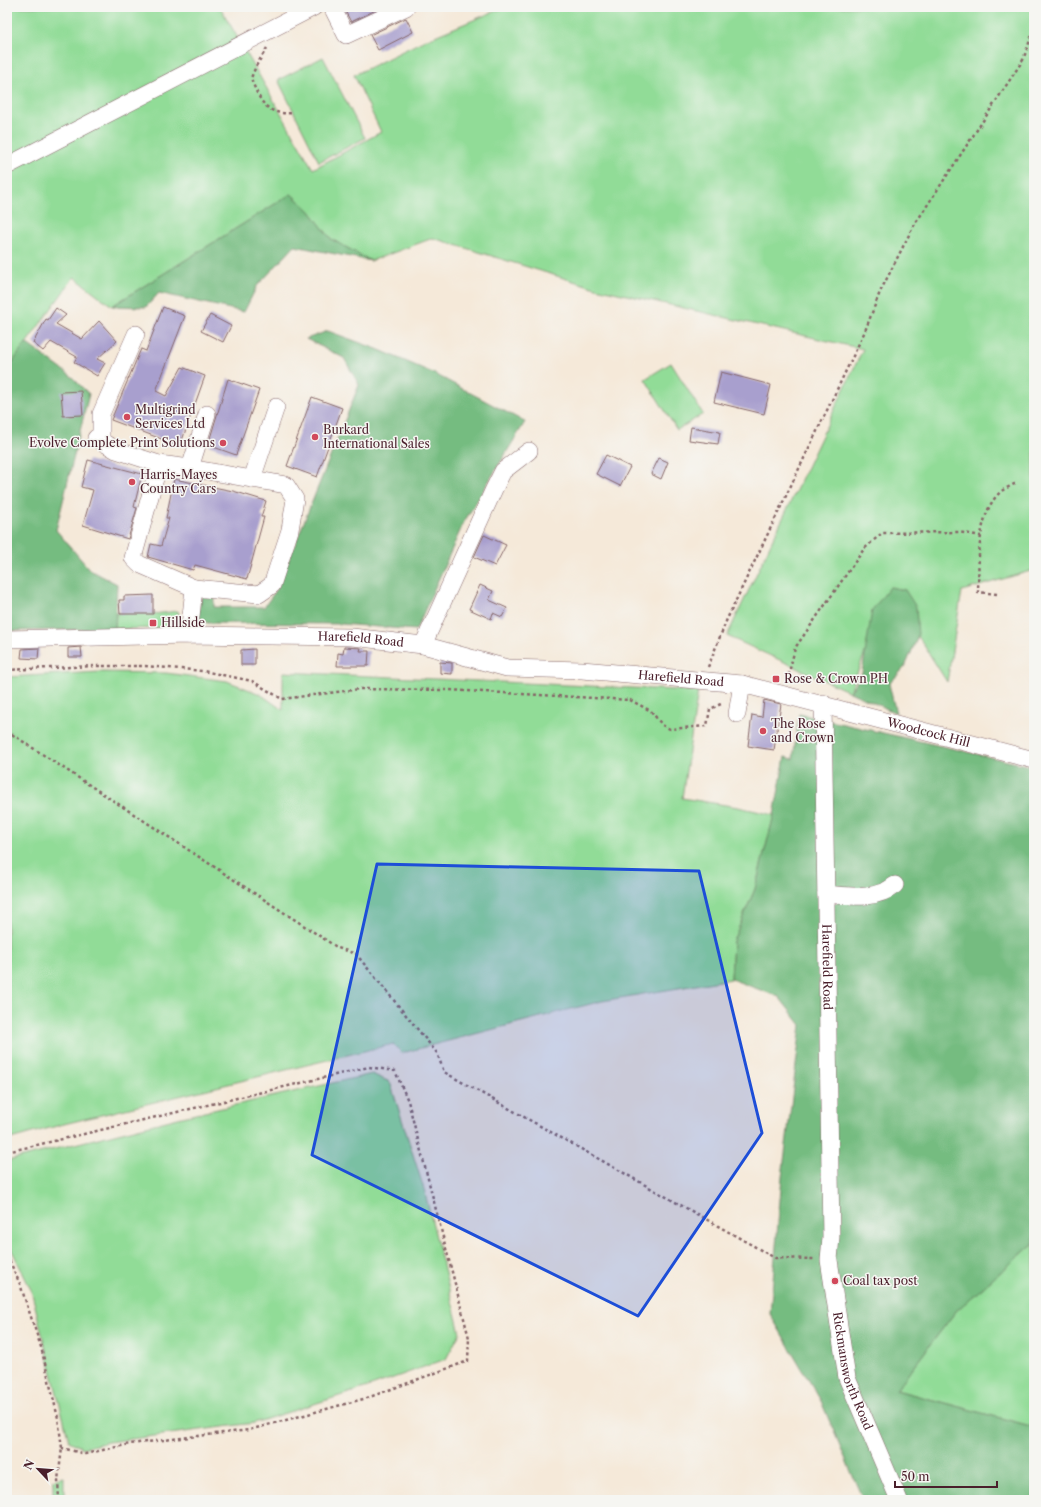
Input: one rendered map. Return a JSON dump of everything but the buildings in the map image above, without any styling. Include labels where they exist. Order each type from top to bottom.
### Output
[{"type":"street","points":[[7,166],[314,7]]},
{"type":"street","points":[[332,7],[346,35],[406,7]]},
{"type":"street","points":[[136,334],[101,414],[98,439],[116,450],[159,464],[286,485],[295,499],[290,530],[272,585],[259,594],[194,588],[139,564],[133,558],[159,464]]},
{"type":"street","points":[[252,479],[276,406]]},
{"type":"street","points":[[190,468],[208,414]]},
{"type":"street","points":[[423,645],[503,471],[529,451]]},
{"type":"street","points":[[189,635],[194,588]]},
{"type":"street","name":"Harefield Road","points":[[7,639],[189,635],[352,637],[423,645],[507,668],[582,670],[742,684],[823,703],[830,1237]]},
{"type":"street","points":[[732,707],[742,684]]},
{"type":"street","name":"Woodcock Hill","points":[[823,703],[943,737],[1034,760]]},
{"type":"street","points":[[826,894],[850,896],[879,895],[887,892],[895,885]]},
{"type":"street","name":"Rickmansworth Road","points":[[830,1237],[829,1260],[847,1378],[899,1500]]},
{"type":"path","points":[[712,682],[706,672],[728,619],[862,338],[880,292],[913,227],[1023,60],[1034,29],[1033,7]]},
{"type":"path","points":[[280,24],[278,33],[256,66],[251,78],[256,93],[267,108],[275,113],[293,113]]},
{"type":"path","points":[[997,594],[978,592],[980,536],[987,511],[1002,491],[1016,483]]},
{"type":"path","points":[[784,693],[795,648],[864,549],[882,533],[959,532],[980,536]]},
{"type":"path","points":[[7,670],[94,666],[145,666],[203,671],[252,681],[282,699],[360,689],[449,690],[630,700],[651,711],[662,725],[670,729],[707,726],[710,709],[732,707]]},
{"type":"path","points":[[7,731],[338,948],[356,954],[438,1053],[444,1072],[775,1258],[829,1260]]},
{"type":"path","points":[[7,1152],[369,1067],[395,1071],[408,1101],[469,1338],[468,1361],[360,1400],[249,1430],[130,1444],[85,1454],[62,1448]]},
{"type":"path","points":[[7,1256],[20,1284],[41,1347],[58,1418],[62,1448],[58,1480],[59,1500]]},
{"type":"highlighted area","points":[[377,864],[699,871],[762,1133],[638,1316],[312,1155]]},
{"type":"green space","points":[[7,7],[220,7],[313,169],[381,132],[354,75],[425,40],[505,7],[1034,7],[1034,570],[962,591],[947,682],[918,636],[905,590],[890,587],[850,692],[727,636],[863,349],[596,288],[433,238],[371,261],[331,239],[309,210],[291,194],[112,306],[74,277],[7,370]]},
{"type":"green space","points":[[323,57],[365,138],[319,162],[278,80]]},
{"type":"green space","points":[[291,194],[309,210],[331,239],[371,261],[295,246],[257,286],[244,312],[159,293],[146,307],[112,306]]},
{"type":"green space","points":[[328,331],[377,349],[433,373],[525,422],[464,522],[416,630],[341,624],[207,623],[198,616],[201,597],[214,596],[214,607],[264,607],[277,589],[359,385],[344,358],[306,339]]},
{"type":"green space","points":[[26,343],[71,376],[89,394],[56,530],[90,570],[117,584],[115,629],[7,631],[7,370]]},
{"type":"green space","points":[[671,363],[703,414],[677,430],[645,379]]},
{"type":"green space","points":[[890,587],[905,590],[916,607],[918,636],[905,667],[889,684],[896,713],[850,692],[862,673],[872,610]]},
{"type":"green space","points":[[178,611],[179,614],[175,620],[165,628],[115,629],[116,613],[153,614]]},
{"type":"green space","points":[[100,672],[166,673],[227,681],[260,694],[283,710],[283,672],[698,691],[682,798],[738,807],[774,815],[755,889],[733,941],[731,979],[602,1001],[402,1053],[393,1044],[64,1124],[7,1140],[7,677]]},
{"type":"green space","points":[[799,714],[1034,767],[1034,1243],[956,1311],[896,1390],[1034,1427],[1034,1500],[863,1500],[821,1401],[770,1314],[782,1177],[801,1025],[779,997],[731,979],[733,941],[755,889],[774,815],[785,757],[793,759]]},
{"type":"green space","points":[[372,1074],[390,1082],[424,1189],[460,1333],[446,1359],[371,1386],[254,1423],[108,1442],[83,1448],[69,1441],[31,1290],[7,1240],[7,1161],[178,1118]]},
{"type":"green space","points":[[1034,1243],[1034,1427],[896,1390],[956,1311]]},
{"type":"green space","points":[[64,1477],[64,1500],[53,1500],[53,1480]]},
{"type":"place","name":"Multigrind Services Ltd","points":[[127,417]]},
{"type":"place","name":"Burkard International Sales","points":[[315,437]]},
{"type":"place","name":"Evolve Complete Print Solutions","points":[[223,443]]},
{"type":"place","name":"Harris-Mayes Country Cars","points":[[132,482]]},
{"type":"place","name":"Hillside","points":[[153,623]]},
{"type":"place","name":"Rose & Crown PH","points":[[776,679]]},
{"type":"place","name":"The Rose and Crown","points":[[763,731]]},
{"type":"place","name":"Coal tax post","points":[[835,1281]]}]
